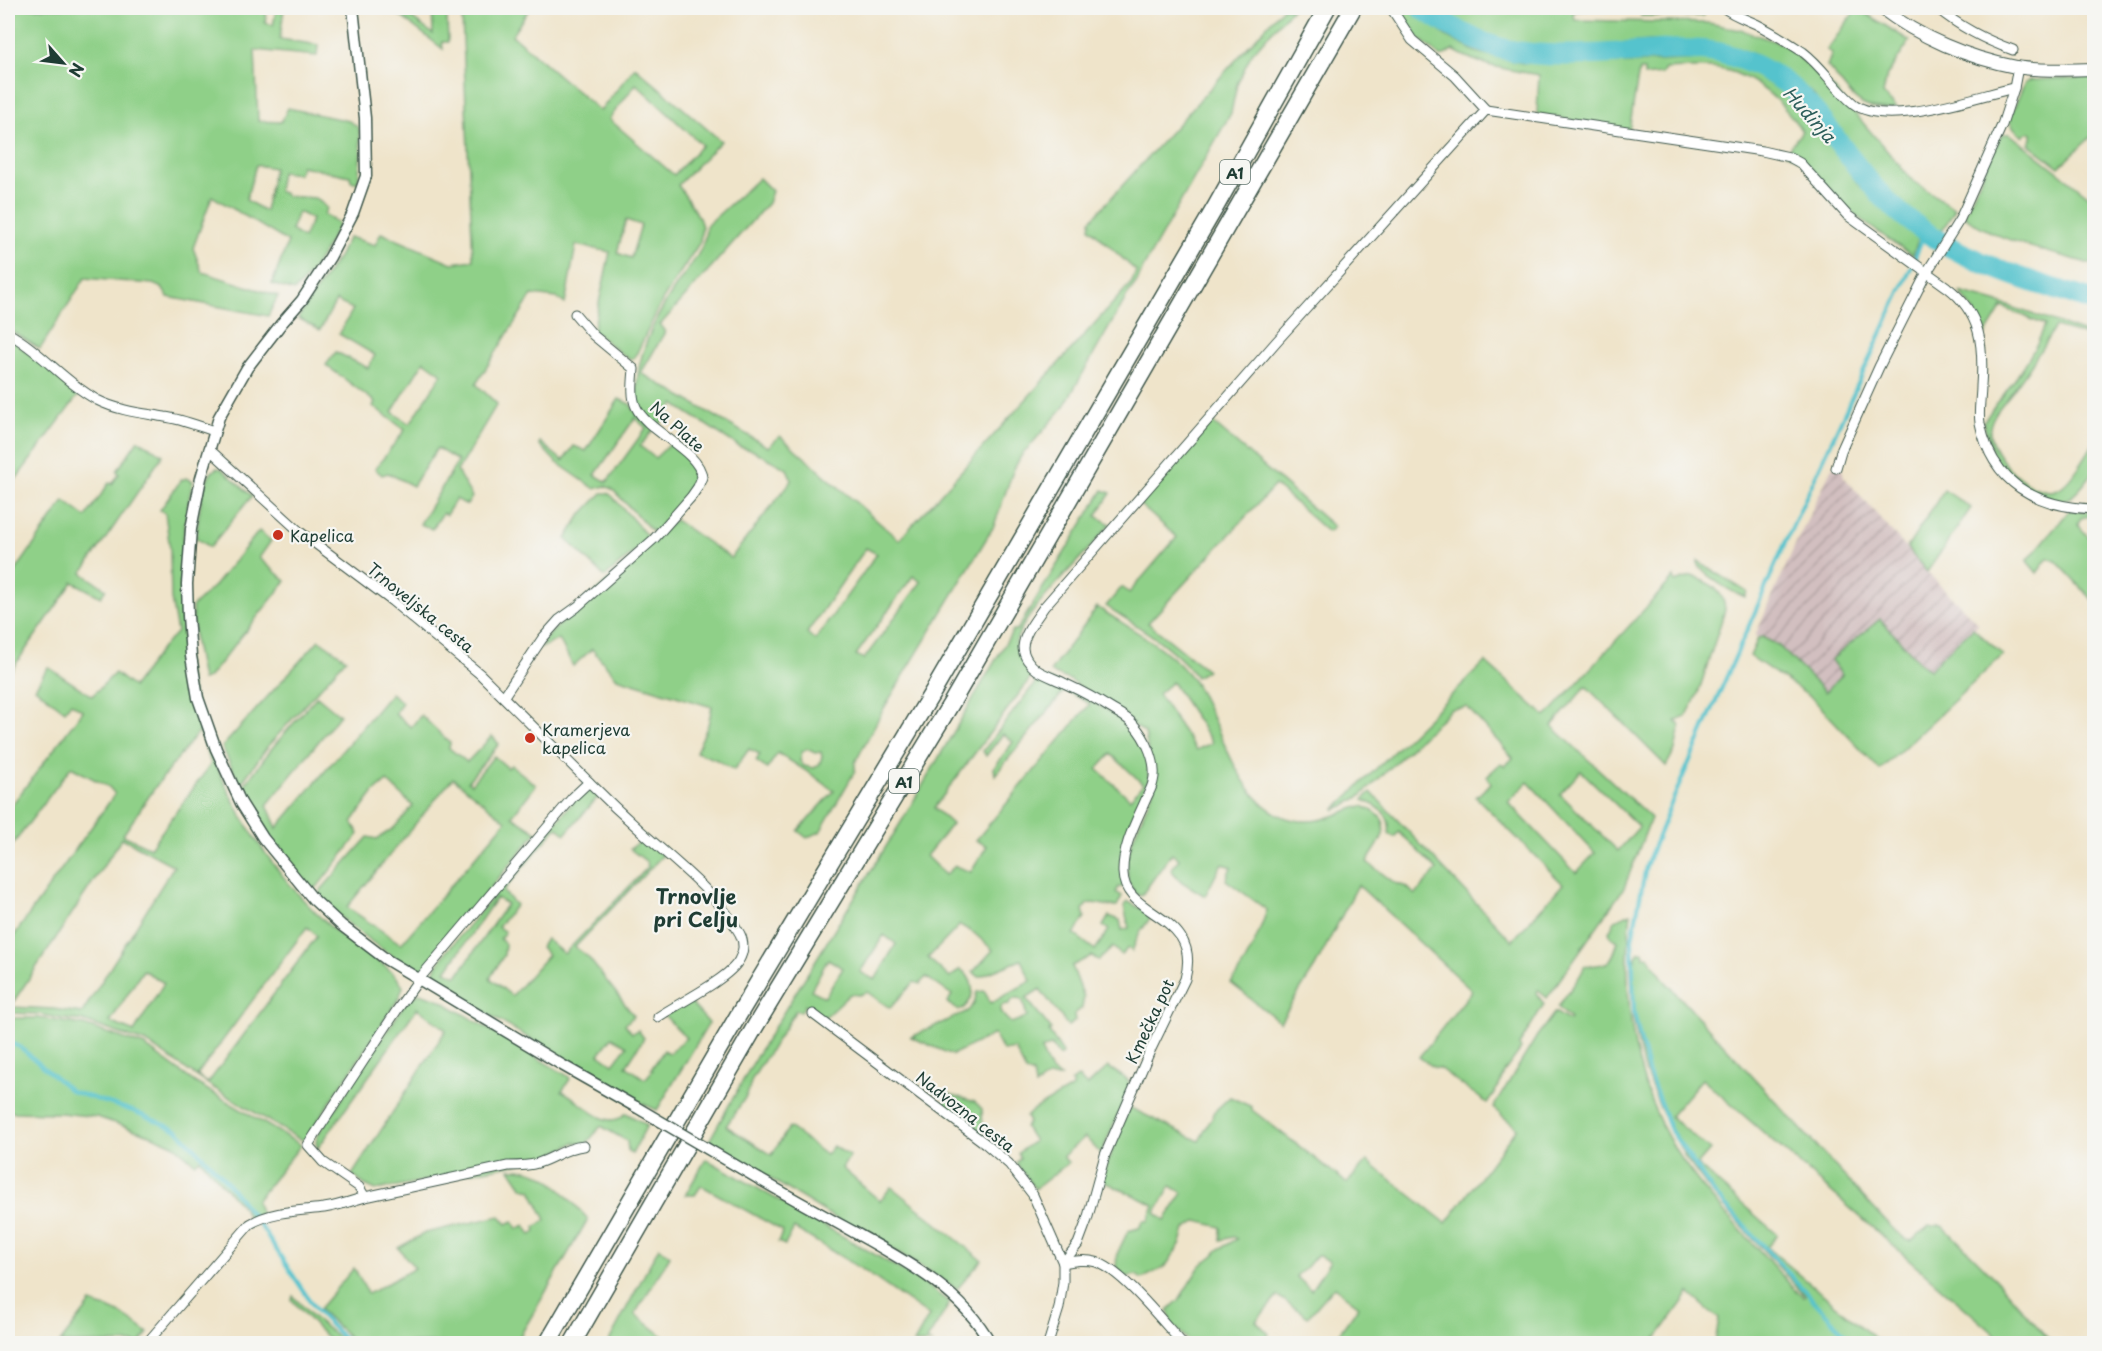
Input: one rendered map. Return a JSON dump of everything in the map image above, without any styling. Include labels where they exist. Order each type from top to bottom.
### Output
[{"type":"highway","name":"A1","points":[[547,1344],[704,1072],[946,670],[1216,206],[1328,8]]},
{"type":"highway","name":"A1","points":[[572,1344],[756,1025],[958,692],[1353,8]]},
{"type":"main road","points":[[1881,8],[1911,28],[1978,57],[2018,67],[2094,69]]},
{"type":"street","points":[[353,8],[366,142],[366,176],[362,189],[344,234],[303,300],[281,324],[241,378],[219,417],[190,529],[187,584],[191,656],[198,698],[216,748],[241,803],[262,838],[298,883],[341,925],[387,960],[562,1065],[886,1250],[930,1278],[964,1307],[982,1328],[991,1344]]},
{"type":"street","points":[[1391,8],[1412,40],[1455,76],[1486,110],[1762,151],[1789,158],[1800,164],[1847,215],[1957,294],[1969,309],[1981,341],[1983,366],[1980,421],[1988,448],[1998,466],[2028,494],[2046,501],[2094,509]]},
{"type":"street","points":[[1724,8],[1803,52],[1819,65],[1853,104],[1867,112],[1882,114],[1920,111],[2014,88]]},
{"type":"street","points":[[1936,8],[1980,37],[2013,50]]},
{"type":"street","points":[[1836,468],[1841,451],[1923,269],[1934,260],[1960,219],[2002,125],[2018,67]]},
{"type":"street","name":"Kmečka pot","points":[[1063,1263],[1078,1244],[1105,1155],[1150,1051],[1185,979],[1188,950],[1181,937],[1137,899],[1126,886],[1123,875],[1124,859],[1130,837],[1154,782],[1149,750],[1142,735],[1132,722],[1123,716],[1089,695],[1036,669],[1028,661],[1023,649],[1025,638],[1044,607],[1276,342],[1486,110]]},
{"type":"street","name":"Na Plate","points":[[504,696],[542,639],[559,620],[577,607],[654,538],[691,497],[702,477],[697,462],[643,417],[636,407],[634,369],[593,335],[575,314]]},
{"type":"street","points":[[8,333],[37,352],[83,392],[100,401],[122,410],[166,417],[214,431]]},
{"type":"street","name":"Trnoveljska cesta","points":[[210,449],[300,532],[392,601],[480,674],[589,782],[689,873],[722,910],[741,935],[744,950],[739,961],[729,972],[657,1017]]},
{"type":"street","points":[[365,1197],[359,1187],[323,1162],[308,1145],[396,1010],[419,979],[566,805],[589,782]]},
{"type":"street","name":"Nadvozna cesta","points":[[813,1014],[941,1109],[1009,1164],[1034,1195],[1063,1263]]},
{"type":"street","points":[[146,1344],[251,1223],[262,1217],[326,1207],[504,1167],[540,1163],[575,1147],[584,1146]]},
{"type":"street","points":[[1048,1344],[1059,1308],[1063,1263],[1081,1260],[1097,1263],[1121,1278],[1183,1344]]},
{"type":"shaded area","points":[[1833,466],[1842,469],[1844,477],[1927,572],[1979,624],[1940,658],[1930,671],[1920,663],[1832,661],[1843,675],[1825,693],[1778,645],[1755,636]]},
{"type":"green space","points":[[8,8],[267,8],[265,23],[273,25],[277,8],[284,8],[280,39],[318,45],[317,56],[255,50],[258,121],[281,122],[288,108],[349,121],[359,128],[361,152],[358,183],[351,181],[350,176],[301,166],[299,174],[281,172],[278,191],[286,196],[316,198],[327,208],[324,214],[339,224],[308,276],[294,291],[272,284],[288,242],[212,196],[193,248],[202,272],[278,296],[268,316],[168,297],[162,288],[153,284],[85,278],[40,349],[8,329]],"holes":[[[256,165],[274,168],[265,211],[246,200]],[[298,212],[312,219],[303,238],[291,230]]]},
{"type":"green space","points":[[390,8],[398,8],[433,34],[432,8],[530,8],[512,35],[600,111],[635,67],[721,141],[678,185],[699,217],[702,227],[700,242],[663,299],[635,357],[627,358],[593,331],[610,252],[576,245],[565,304],[557,298],[532,295],[476,384],[497,404],[457,471],[472,497],[467,505],[456,499],[446,515],[443,513],[432,529],[420,524],[458,461],[437,448],[413,486],[388,473],[382,475],[375,469],[405,430],[373,406],[375,402],[326,365],[336,352],[368,368],[375,355],[339,334],[353,309],[336,301],[320,330],[298,318],[349,237],[375,245],[381,233],[452,263],[473,260],[462,17],[447,16],[448,42],[442,42],[443,49]],"holes":[[[636,84],[702,145],[674,175],[609,119]],[[626,220],[641,225],[631,258],[617,253]],[[424,361],[442,374],[410,424],[392,412]]]},
{"type":"green space","points":[[1283,8],[1293,8],[1252,53],[1237,84],[1231,113],[1137,282],[1063,408],[1021,456],[1013,471],[994,526],[884,708],[855,763],[855,771],[820,832],[807,838],[798,831],[834,791],[814,776],[778,753],[767,769],[756,761],[760,754],[749,749],[734,770],[696,752],[708,725],[712,707],[617,678],[592,649],[573,666],[559,639],[541,648],[544,640],[557,627],[675,520],[731,558],[792,480],[787,469],[754,451],[740,447],[674,404],[659,426],[641,410],[637,400],[640,362],[649,335],[669,298],[700,251],[706,226],[759,178],[772,191],[768,203],[660,325],[665,332],[641,373],[768,447],[780,436],[899,540],[1132,282],[1136,271],[1090,228],[1091,220]],"holes":[[[866,548],[877,554],[815,640],[807,633]],[[913,576],[921,582],[864,659],[856,655]],[[807,749],[815,753],[821,752],[819,765],[814,768],[804,766],[800,761],[802,752]]]},
{"type":"green space","points":[[1394,8],[1411,8],[1446,36],[1476,52],[1522,63],[1629,63],[1700,59],[1724,62],[1750,72],[1789,95],[1806,112],[1858,184],[1885,211],[1919,237],[1913,255],[1848,209],[1812,170],[1786,153],[1802,131],[1773,97],[1755,83],[1735,73],[1727,70],[1691,68],[1665,69],[1662,74],[1644,76],[1644,70],[1639,70],[1629,131],[1537,114],[1539,75],[1484,64],[1453,50],[1441,57],[1414,34]]},
{"type":"green space","points":[[1433,8],[1592,8],[1573,12],[1575,20],[1709,23],[1744,31],[1783,44],[1834,89],[1912,180],[1955,209],[1941,233],[1896,200],[1869,175],[1813,94],[1793,78],[1754,54],[1737,48],[1691,42],[1650,41],[1566,48],[1532,46],[1513,43],[1489,35],[1478,35],[1458,26]]},
{"type":"green space","points":[[1641,8],[1703,8],[1703,16],[1641,16]]},
{"type":"green space","points":[[1857,8],[1910,41],[1887,75],[1883,94],[1897,108],[1872,108],[1863,104],[1848,92],[1827,66],[1832,53],[1827,50]]},
{"type":"green space","points":[[2094,77],[2094,134],[2059,167],[2029,144],[2032,133],[2026,133],[2023,137],[2009,120],[2025,82]]},
{"type":"green space","points":[[2010,134],[2094,200],[2094,265],[2007,239],[1975,224],[1964,215],[2000,137]]},
{"type":"green space","points":[[1960,292],[2006,305],[2094,336],[2094,338],[2055,327],[2014,390],[1997,411],[1990,428],[1996,450],[2014,472],[2025,482],[2048,491],[2058,489],[2068,481],[2094,443],[2094,471],[2073,496],[2061,500],[2040,496],[2010,476],[1995,458],[1983,422],[2025,364],[2045,325],[2002,307],[1985,335],[1982,334],[1974,312]]},
{"type":"green space","points":[[8,337],[80,393],[8,490]]},
{"type":"green space","points":[[619,399],[630,404],[639,417],[654,429],[640,446],[655,458],[670,444],[693,463],[699,475],[696,486],[655,532],[612,489],[605,486],[595,489],[556,462],[539,444],[540,442],[563,461],[574,446],[586,451]],"holes":[[[635,418],[646,428],[607,482],[595,475]]]},
{"type":"green space","points":[[1212,422],[1334,527],[1328,532],[1275,485],[1148,623],[1207,670],[1196,677],[1166,646],[1106,606],[1122,587],[1129,593],[1177,537],[1139,504]]},
{"type":"green space","points":[[138,440],[163,455],[82,573],[106,589],[101,597],[73,582],[8,675],[8,582],[64,501],[86,517],[109,483],[112,484],[119,474],[117,471]]},
{"type":"green space","points":[[217,468],[222,469],[252,496],[210,547],[196,538],[204,489],[211,473]]},
{"type":"green space","points":[[186,478],[193,481],[183,540],[181,598],[186,656],[198,713],[218,768],[244,820],[277,869],[323,920],[393,973],[403,987],[399,998],[305,1140],[299,1139],[214,1088],[147,1043],[83,1021],[39,1014],[8,1013],[8,944],[115,794],[109,787],[71,767],[8,851],[8,810],[83,711],[71,703],[65,711],[35,688],[48,667],[92,696],[115,673],[133,687],[177,632],[171,599],[170,549],[165,513],[160,510],[181,480]],"holes":[[[199,731],[211,764],[150,848],[123,835],[156,786]],[[122,838],[174,866],[82,1013],[10,1007]],[[307,927],[317,936],[208,1083],[197,1075]],[[143,970],[164,983],[134,1032],[110,1022]]]},
{"type":"green space","points":[[1103,490],[1111,493],[1096,516],[1110,524],[1042,600],[1020,631],[1016,643],[1017,652],[1033,675],[934,808],[952,824],[926,856],[945,875],[955,866],[971,872],[987,846],[976,840],[1090,704],[1065,690],[995,775],[994,768],[1013,742],[1003,734],[986,756],[983,751],[1039,678],[1047,678],[1066,687],[1123,719],[1134,731],[1146,753],[1149,779],[1126,835],[1123,887],[1119,887],[1116,892],[1122,896],[1117,906],[1087,904],[1083,910],[1085,917],[1074,934],[1095,950],[1109,930],[1103,926],[1109,916],[1120,920],[1122,930],[1129,928],[1124,906],[1127,901],[1152,915],[1139,934],[1132,951],[1128,948],[1121,955],[1113,947],[1099,960],[1091,956],[1072,966],[1084,997],[1082,1008],[1074,1014],[1075,1021],[1068,1026],[1040,989],[1026,998],[1051,1029],[1049,1032],[1063,1053],[1059,1056],[1052,1045],[1041,1050],[1051,1071],[1061,1077],[1048,1077],[1035,1086],[1033,1073],[1026,1072],[1015,1049],[1003,1051],[994,1034],[952,1055],[911,1037],[968,1011],[974,1004],[977,992],[984,991],[991,1003],[1031,981],[1021,960],[979,977],[973,972],[993,950],[974,933],[960,925],[928,958],[950,978],[960,969],[968,977],[972,992],[964,1008],[958,1010],[947,1003],[952,995],[926,977],[920,984],[914,982],[890,1008],[867,992],[859,995],[850,994],[824,1018],[805,1005],[801,1012],[796,1010],[752,1079],[747,1095],[726,1126],[772,1155],[789,1127],[826,1155],[833,1146],[850,1156],[842,1168],[880,1201],[891,1187],[982,1260],[957,1289],[709,1141],[759,1052],[903,819],[1013,630],[1017,630]],"holes":[[[1111,754],[1143,784],[1130,799],[1097,769]],[[884,935],[896,944],[875,980],[860,972]],[[828,959],[843,968],[825,997],[811,990]],[[1019,998],[1023,1001],[1027,1017],[1011,1023],[1003,1015],[1001,1008],[1013,999]]]},
{"type":"green space","points":[[1944,490],[1971,508],[1927,572],[1907,548]]},
{"type":"green space","points":[[602,493],[608,493],[613,497],[648,537],[647,541],[605,577],[566,539],[580,516]]},
{"type":"green space","points":[[2070,510],[2094,512],[2094,515],[2081,518],[2077,524],[2094,543],[2094,601],[2056,561],[2048,558],[2037,573],[2027,561]]},
{"type":"green space","points":[[259,531],[271,541],[259,558],[286,581],[208,678],[202,680],[195,643],[192,607],[215,585]]},
{"type":"green space","points":[[1698,561],[1747,592],[1745,597],[1714,580],[1698,566]]},
{"type":"green space","points":[[1692,576],[1705,581],[1719,592],[1725,610],[1698,694],[1686,717],[1676,721],[1680,726],[1675,750],[1666,766],[1586,686],[1552,726],[1651,818],[1624,888],[1547,998],[1538,990],[1536,993],[1544,1004],[1519,1045],[1521,1049],[1504,1072],[1499,1086],[1487,1103],[1439,1068],[1435,1068],[1419,1057],[1472,991],[1358,885],[1315,967],[1280,1022],[1231,983],[1252,948],[1267,910],[1226,880],[1231,867],[1222,863],[1205,896],[1182,882],[1171,870],[1179,859],[1172,853],[1141,896],[1136,894],[1128,882],[1127,859],[1132,841],[1154,789],[1145,733],[1070,680],[1050,672],[1097,607],[1150,640],[1185,670],[1205,702],[1239,774],[1271,811],[1293,820],[1319,820],[1362,806],[1373,811],[1380,817],[1384,830],[1367,862],[1395,883],[1407,887],[1415,895],[1437,870],[1399,832],[1394,837],[1389,834],[1388,822],[1383,812],[1363,800],[1371,792],[1512,941],[1563,884],[1476,797],[1491,783],[1487,776],[1500,764],[1505,766],[1513,758],[1467,707],[1451,709],[1362,795],[1334,810],[1485,662],[1546,717],[1674,577],[1675,582]],"holes":[[[1172,682],[1212,742],[1212,743],[1196,750],[1158,694]],[[1581,771],[1639,827],[1618,851],[1560,794]],[[1528,782],[1595,853],[1576,873],[1508,802]]]},
{"type":"green space","points":[[1880,619],[1920,663],[1930,670],[1973,628],[2003,655],[1880,770],[1813,699],[1750,656],[1758,638],[1762,637],[1778,645],[1825,692],[1842,675],[1831,660]]},
{"type":"green space","points":[[319,640],[346,659],[268,746],[240,785],[222,747]]},
{"type":"green space","points":[[391,693],[402,702],[395,714],[411,727],[421,715],[450,743],[449,748],[467,762],[492,736],[499,744],[468,781],[471,784],[494,756],[508,768],[511,765],[536,785],[512,816],[537,832],[423,969],[417,971],[367,938],[320,899],[320,891],[368,837],[377,839],[394,828],[413,806],[387,781],[374,792],[352,822],[359,834],[318,886],[311,889],[256,817],[241,790],[272,748],[317,696],[340,715],[267,805],[277,828]],"holes":[[[453,778],[506,821],[401,944],[347,907]]]},
{"type":"green space","points":[[590,789],[599,796],[565,834],[557,827],[503,891],[516,905],[498,927],[505,932],[500,939],[505,944],[504,955],[490,978],[512,996],[548,955],[541,947],[546,939],[564,954],[648,867],[647,862],[630,849],[642,840],[646,840],[663,855],[575,947],[588,957],[634,1016],[625,1024],[632,1033],[638,1030],[644,1038],[626,1066],[645,1079],[664,1050],[669,1054],[686,1038],[664,1015],[688,1000],[709,1023],[657,1110],[636,1101],[452,993],[439,982],[434,974],[447,951],[579,795]],"holes":[[[496,898],[507,904],[457,976],[446,971]],[[612,1037],[627,1046],[613,1064],[599,1054]]]},
{"type":"green space","points":[[1631,913],[1628,980],[1633,1035],[1646,1088],[1668,1138],[1701,1184],[1797,1292],[1805,1296],[1711,1192],[1685,1157],[1660,1108],[1643,1066],[1633,1018],[1631,966],[1639,952],[1643,952],[1644,957],[1648,956],[1665,981],[1889,1225],[1906,1240],[1911,1241],[1929,1226],[1943,1226],[1991,1274],[2052,1343],[2005,1343],[1702,1079],[1670,1116],[1710,1150],[1697,1165],[1778,1235],[1767,1247],[1878,1341],[1875,1343],[1715,1343],[1719,1319],[1689,1293],[1653,1343],[1332,1343],[1359,1306],[1334,1287],[1308,1317],[1278,1296],[1256,1321],[1269,1334],[1261,1343],[1191,1343],[1169,1321],[1168,1310],[1179,1300],[1200,1266],[1218,1250],[1237,1239],[1234,1237],[1221,1240],[1221,1227],[1197,1221],[1185,1229],[1181,1243],[1166,1266],[1142,1279],[1136,1275],[1125,1277],[1116,1267],[1117,1254],[1128,1231],[1139,1228],[1143,1221],[1148,1221],[1154,1205],[1101,1180],[1129,1107],[1199,1141],[1216,1110],[1230,1097],[1252,1107],[1252,1110],[1347,1183],[1367,1161],[1446,1223],[1517,1128],[1493,1108],[1537,1036],[1555,1012],[1569,1021],[1570,1019],[1558,1007],[1581,975],[1584,966],[1604,964],[1611,959],[1618,941],[1611,937],[1609,932],[1615,920]],"holes":[[[1171,1186],[1183,1193],[1165,1220],[1155,1213]],[[1317,1255],[1330,1261],[1311,1290],[1296,1276]]]},
{"type":"green space","points":[[420,993],[438,999],[568,1076],[570,1079],[562,1091],[602,1118],[618,1119],[626,1113],[647,1125],[632,1154],[628,1151],[627,1141],[601,1126],[587,1143],[574,1143],[543,1159],[376,1190],[365,1185],[352,1175],[446,1030],[417,1008],[318,1148],[317,1136],[407,1001]]},
{"type":"green space","points":[[8,1018],[38,1018],[84,1025],[145,1046],[196,1083],[301,1145],[256,1201],[261,1214],[248,1219],[244,1209],[200,1159],[195,1163],[175,1146],[153,1136],[97,1117],[61,1113],[8,1112]]},
{"type":"green space","points":[[1108,1067],[1128,1080],[1130,1087],[1101,1154],[1085,1137],[1063,1156],[1068,1163],[1035,1189],[1016,1163],[1020,1158],[1018,1153],[1034,1141],[1025,1127],[1029,1122],[1026,1117],[1033,1110],[1073,1087],[1073,1082],[1071,1082],[1078,1077],[1087,1086]]},
{"type":"green space","points":[[949,1094],[975,1102],[982,1109],[983,1134],[943,1104]]},
{"type":"green space","points":[[706,1159],[925,1284],[950,1303],[927,1340],[931,1343],[914,1343],[929,1316],[863,1270],[794,1228],[785,1245],[778,1242],[783,1231],[704,1187],[701,1186],[695,1195],[685,1195]]},
{"type":"green space","points":[[510,1169],[523,1169],[545,1177],[563,1192],[588,1219],[516,1343],[355,1343],[319,1309],[354,1268],[368,1294],[415,1268],[398,1248],[425,1233],[500,1216],[507,1224],[513,1221],[517,1229],[525,1225],[531,1235],[536,1232],[535,1227],[546,1220],[531,1190],[523,1188]]},
{"type":"green space","points":[[659,1247],[670,1256],[635,1314],[672,1343],[608,1343]]},
{"type":"green space","points":[[293,1296],[313,1317],[345,1343],[334,1343],[319,1330],[292,1300]]},
{"type":"green space","points":[[91,1303],[120,1314],[148,1333],[140,1343],[60,1343]]},
{"type":"waterway","name":"Hudinja","points":[[1421,8],[1474,39],[1493,46],[1526,53],[1564,55],[1702,51],[1728,55],[1754,65],[1795,91],[1819,117],[1875,189],[1911,221],[1935,238],[1985,264],[2038,284],[2094,301]]},
{"type":"waterway","points":[[1854,1344],[1714,1193],[1671,1131],[1648,1071],[1634,1013],[1632,939],[1646,866],[1671,804],[1789,534],[1912,266],[1925,231]]},
{"type":"waterway","points":[[8,1042],[20,1047],[71,1091],[133,1111],[177,1130],[222,1176],[260,1225],[316,1310],[349,1344]]},
{"type":"place","name":"Kapelica","points":[[278,535]]},
{"type":"place","name":"Kramerjeva kapelica","points":[[530,738]]},
{"type":"district","name":"Trnovlje pri Celju","points":[[696,908]]}]
